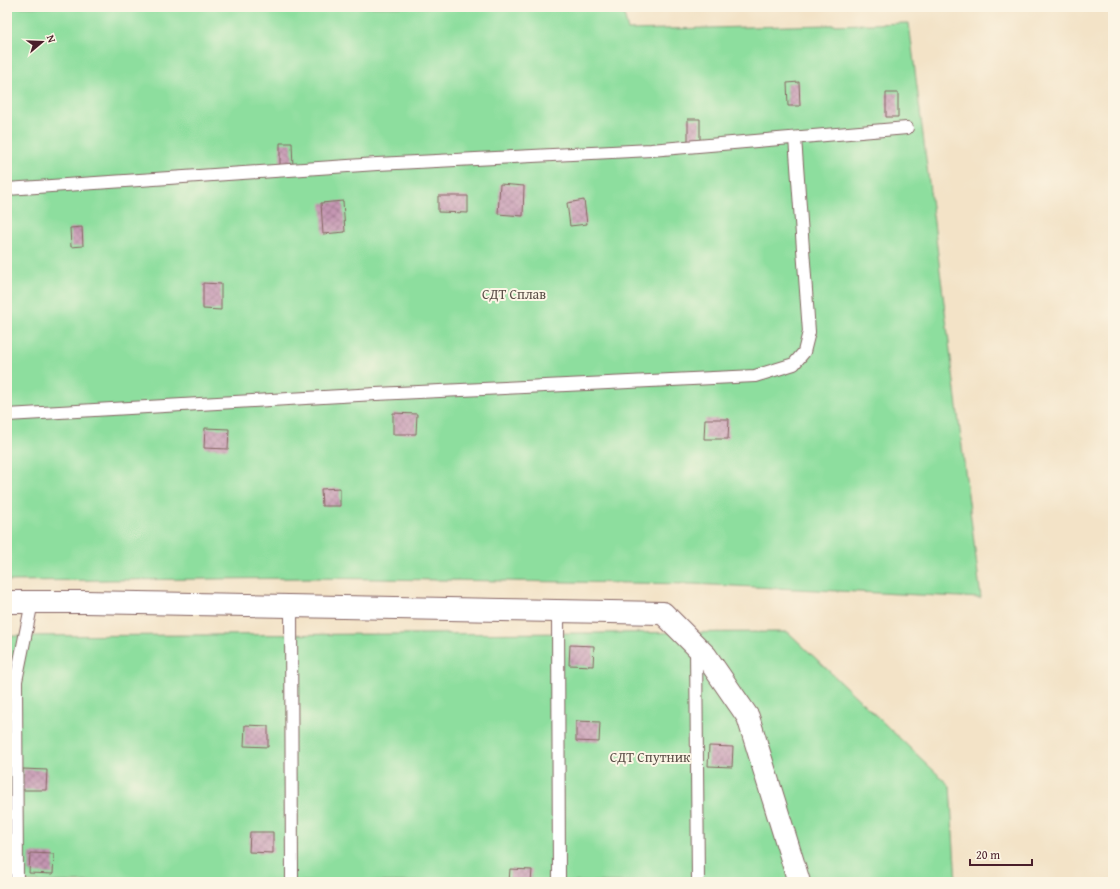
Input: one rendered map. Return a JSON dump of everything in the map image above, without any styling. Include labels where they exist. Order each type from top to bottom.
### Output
[{"type":"street","points":[[7,602],[663,613],[706,656],[748,717],[800,882]]},
{"type":"lane","points":[[7,189],[377,164],[650,150],[907,128]]},
{"type":"lane","points":[[7,415],[376,394],[755,376],[794,364],[804,352],[809,332],[795,138]]},
{"type":"lane","points":[[17,882],[16,682],[32,602]]},
{"type":"lane","points":[[291,606],[292,882]]},
{"type":"lane","points":[[558,611],[559,882]]},
{"type":"lane","points":[[696,646],[698,882]]},
{"type":"green space","name":"СДТ Сплав","points":[[7,7],[622,7],[628,30],[909,23],[981,598],[693,584],[314,578],[7,581]]},
{"type":"green space","name":"СДТ Спутник","points":[[788,632],[950,786],[956,882],[7,882],[7,636]]},
{"type":"building","points":[[799,82],[800,106],[788,106],[787,83]]},
{"type":"building","points":[[886,93],[898,93],[898,117],[886,117]]},
{"type":"building","points":[[688,119],[700,119],[700,143],[688,143]]},
{"type":"building","points":[[280,143],[292,143],[293,167],[280,167]]},
{"type":"building","points":[[500,184],[524,186],[523,216],[498,214]]},
{"type":"building","points":[[438,196],[468,196],[468,213],[438,212]]},
{"type":"building","points":[[584,200],[587,224],[570,226],[567,203]]},
{"type":"building","points":[[343,201],[345,232],[323,234],[321,203]]},
{"type":"building","points":[[82,227],[83,246],[71,247],[70,228]]},
{"type":"building","points":[[203,283],[221,284],[221,310],[203,309]]},
{"type":"building","points":[[393,413],[417,414],[416,434],[393,434]]},
{"type":"building","points":[[705,419],[729,419],[728,439],[704,439]]},
{"type":"building","points":[[205,428],[229,429],[228,449],[204,448]]},
{"type":"building","points":[[340,488],[340,506],[322,506],[321,489]]},
{"type":"building","points":[[570,645],[594,646],[593,666],[569,665]]},
{"type":"building","points":[[576,721],[600,722],[599,742],[576,741]]},
{"type":"building","points":[[245,725],[268,726],[268,747],[244,746]]},
{"type":"building","points":[[709,746],[733,747],[732,767],[708,766]]},
{"type":"building","points":[[23,769],[47,770],[46,790],[22,790]]},
{"type":"building","points":[[250,832],[273,832],[273,853],[249,852]]},
{"type":"building","points":[[30,853],[54,854],[53,874],[29,873]]},
{"type":"building","points":[[510,869],[532,870],[531,882],[509,882]]}]
